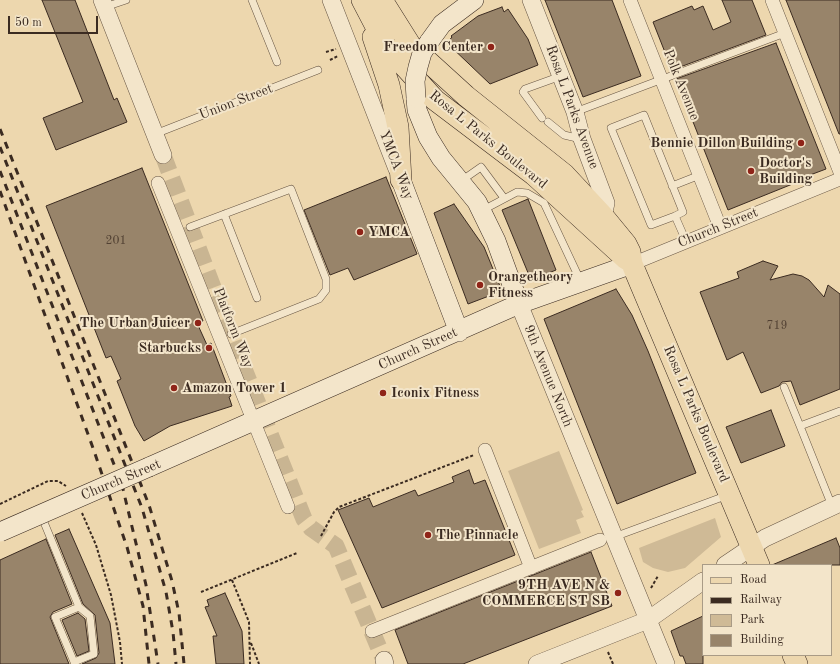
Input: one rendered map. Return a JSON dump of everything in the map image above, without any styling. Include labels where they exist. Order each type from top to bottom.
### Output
[{"type":"main road","points":[[362,0],[389,85],[397,120],[401,180]]},
{"type":"main road","name":"Rosa L Parks Boulevard","points":[[362,0],[386,46],[435,100],[534,175],[632,264]]},
{"type":"main road","name":"Rosa L Parks Boulevard","points":[[382,0],[411,46],[466,96],[564,174],[603,216],[626,244],[630,252],[632,264],[755,556]]},
{"type":"main road","name":"9th Avenue North","points":[[474,0],[442,24],[428,42],[422,53],[415,81],[417,110],[428,137],[441,158],[471,193],[500,247],[519,304]]},
{"type":"main road","name":"YMCA Way","points":[[401,180],[459,332]]},
{"type":"main road","name":"Church Street","points":[[0,532],[459,332],[519,304],[632,264]]},
{"type":"street","name":"YMCA Way","points":[[331,0],[401,180]]},
{"type":"street","name":"Rosa L Parks Avenue","points":[[532,0],[575,112],[582,139],[606,203],[603,216]]},
{"type":"street","name":"Polk Avenue","points":[[630,0],[720,227]]},
{"type":"street","points":[[772,0],[840,172]]},
{"type":"street","points":[[104,4],[163,155]]},
{"type":"street","name":"Church Street","points":[[632,264],[840,179]]},
{"type":"street","name":"Platform Way","points":[[154,185],[191,281],[254,422],[288,507]]},
{"type":"street","name":"9th Avenue North","points":[[519,304],[607,538],[648,620],[666,664]]},
{"type":"street","points":[[485,450],[531,568]]},
{"type":"street","points":[[728,564],[755,556],[836,505]]},
{"type":"street","points":[[372,631],[607,538]]},
{"type":"street","points":[[537,664],[648,620],[702,582]]},
{"type":"lane","points":[[104,4],[126,0]]},
{"type":"lane","points":[[252,0],[277,62]]},
{"type":"lane","points":[[575,112],[785,33]]},
{"type":"lane","name":"Union Street","points":[[155,134],[318,70]]},
{"type":"lane","points":[[542,118],[523,92],[525,89],[561,76]]},
{"type":"lane","points":[[644,115],[683,212],[675,216],[651,225],[611,128],[644,115]]},
{"type":"lane","points":[[548,122],[564,135],[582,139]]},
{"type":"lane","points":[[461,181],[481,167],[504,198]]},
{"type":"lane","points":[[672,186],[700,175]]},
{"type":"lane","points":[[190,226],[291,188],[326,279],[326,290],[319,299],[231,334]]},
{"type":"lane","points":[[481,211],[517,192],[527,193],[544,203],[581,282]]},
{"type":"lane","points":[[224,214],[257,298]]},
{"type":"lane","points":[[675,216],[686,241]]},
{"type":"lane","points":[[784,387],[836,505]]},
{"type":"lane","points":[[800,426],[840,411]]},
{"type":"lane","points":[[607,538],[729,495]]},
{"type":"lane","points":[[40,514],[79,607],[90,616],[94,654],[74,662],[55,617],[79,607]]},
{"type":"path","points":[[326,52],[338,48]]},
{"type":"path","points":[[321,536],[334,512],[339,507],[485,450]]},
{"type":"path","points":[[0,504],[48,481],[58,482],[70,487]]},
{"type":"path","points":[[79,506],[96,546],[111,595],[120,642],[122,664]]},
{"type":"path","points":[[201,592],[298,553]]},
{"type":"path","points":[[650,590],[658,576]]},
{"type":"path","points":[[232,580],[249,622],[250,664]]},
{"type":"path","points":[[250,640],[259,664]]},
{"type":"path","points":[[607,651],[613,664]]},
{"type":"green space","points":[[559,451],[583,510],[581,511],[584,517],[576,520],[581,533],[539,549],[508,471]]},
{"type":"green space","points":[[715,518],[721,537],[685,568],[668,572],[653,568],[643,562],[639,548]]},
{"type":"building","points":[[42,0],[75,0],[114,100],[117,98],[127,122],[56,150],[43,118],[83,102]]},
{"type":"building","points":[[545,0],[612,0],[641,76],[583,97]]},
{"type":"building","points":[[722,0],[752,0],[766,35],[672,70],[653,22],[692,6],[694,10],[703,6],[713,30],[731,22]]},
{"type":"building","points":[[786,0],[840,0],[840,134],[839,134]]},
{"type":"building","name":"Freedom Center","points":[[502,7],[504,12],[508,9],[528,39],[538,65],[490,84],[447,43],[452,37],[451,36],[478,16]]},
{"type":"building","points":[[776,43],[826,169],[794,181],[795,183],[728,210],[676,79]]},
{"type":"building","points":[[142,168],[203,321],[197,323],[207,345],[211,343],[231,396],[229,397],[232,406],[170,426],[144,441],[135,426],[117,381],[121,379],[111,356],[106,358],[46,206]]},
{"type":"building","name":"YMCA","points":[[386,177],[417,254],[354,280],[348,268],[330,275],[304,210]]},
{"type":"building","points":[[528,199],[556,270],[531,280],[502,210]]},
{"type":"building","points":[[454,204],[484,247],[502,291],[468,304],[434,213]]},
{"type":"building","points":[[763,261],[778,266],[770,280],[793,274],[802,276],[809,280],[824,297],[828,285],[840,294],[840,389],[800,405],[791,381],[782,382],[779,386],[761,393],[743,352],[727,360],[700,292],[739,278],[737,272]]},
{"type":"building","points":[[616,289],[632,315],[648,351],[696,473],[617,504],[544,319]]},
{"type":"building","points":[[771,410],[785,446],[741,463],[726,427]]},
{"type":"building","name":"The Pinnacle","points":[[469,470],[474,484],[485,480],[515,555],[382,608],[338,510],[369,498],[373,507],[415,490],[418,496],[454,482],[452,477]]},
{"type":"building","points":[[69,529],[110,623],[115,664],[82,664],[96,658],[99,653],[95,615],[83,604],[55,535]]},
{"type":"building","points":[[836,538],[840,548],[840,565],[774,564]]},
{"type":"building","points":[[46,539],[72,604],[53,612],[50,617],[69,664],[0,664],[0,560]]},
{"type":"building","points":[[591,552],[612,606],[463,664],[408,664],[395,630]]},
{"type":"building","points":[[225,593],[242,631],[244,664],[216,664],[213,636],[217,636],[205,607],[209,606],[207,600]]},
{"type":"building","points":[[78,613],[85,619],[89,651],[77,656],[62,620]]},
{"type":"building","points":[[702,616],[703,664],[686,664],[683,656],[680,656],[671,631]]},
{"type":"tunnel","points":[[163,155],[240,359],[304,519],[311,528],[336,546],[384,660]]},
{"type":"railway","points":[[0,129],[149,505],[172,581],[179,613],[184,664]]},
{"type":"railway","points":[[0,147],[142,508],[166,592],[173,632],[176,664]]},
{"type":"railway","points":[[0,171],[122,485],[146,585],[158,664]]},
{"type":"railway","points":[[0,191],[93,448],[127,547],[143,606],[149,664]]},
{"type":"place","name":"Freedom Center","points":[[491,47]]},
{"type":"place","name":"Bennie Dillon Building","points":[[801,143]]},
{"type":"place","name":"Doctor's Building","points":[[751,171]]},
{"type":"place","name":"YMCA","points":[[360,232]]},
{"type":"place","name":"Orangetheory Fitness","points":[[480,285]]},
{"type":"place","name":"The Urban Juicer","points":[[198,323]]},
{"type":"place","name":"Starbucks","points":[[209,348]]},
{"type":"place","name":"Amazon Tower 1","points":[[174,388]]},
{"type":"place","name":"Iconix Fitness","points":[[383,393]]},
{"type":"place","name":"The Pinnacle","points":[[428,535]]},
{"type":"place","name":"9TH AVE N & COMMERCE ST SB","points":[[618,593]]}]
